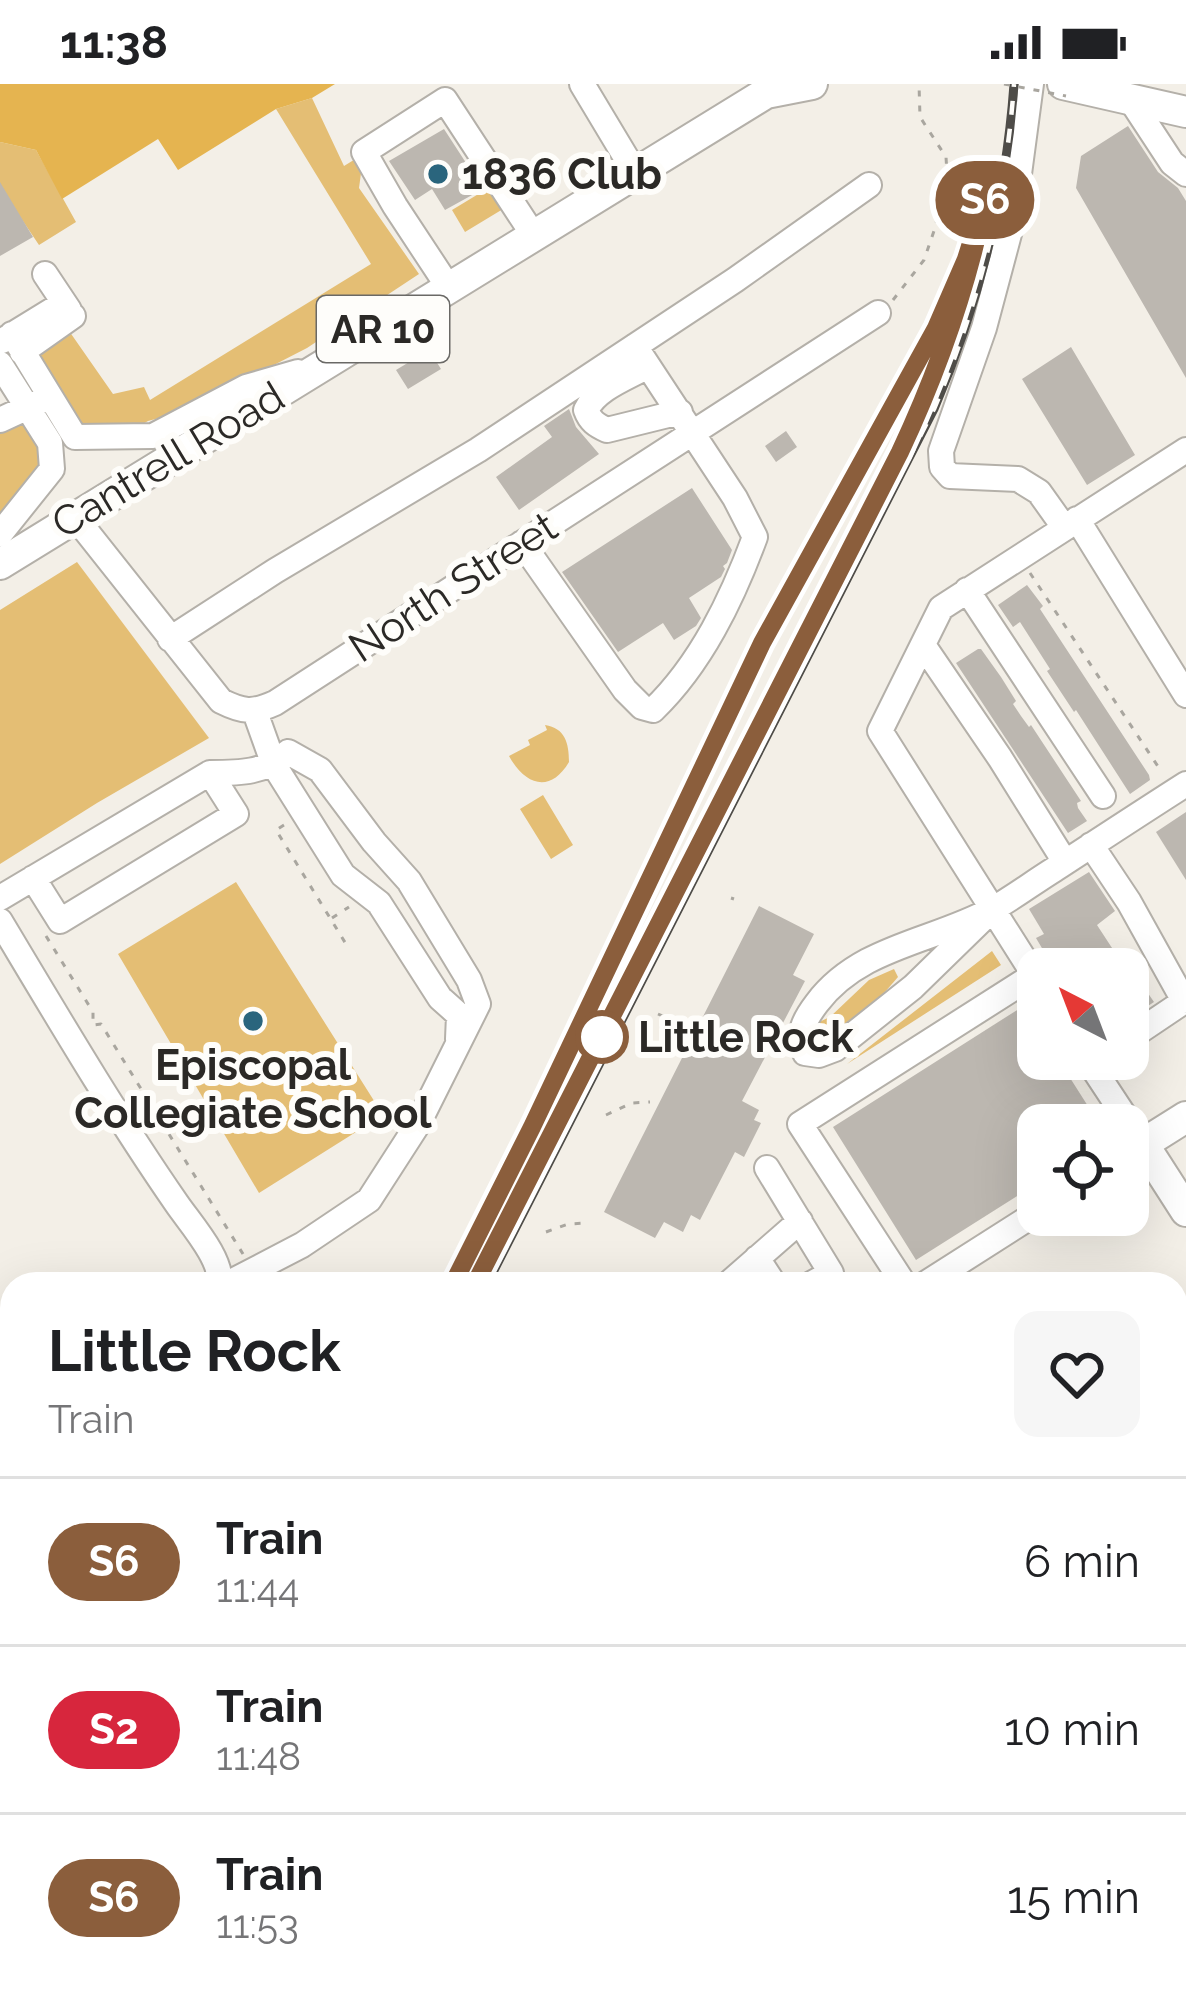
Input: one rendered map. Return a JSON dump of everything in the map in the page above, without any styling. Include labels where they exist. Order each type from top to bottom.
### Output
[{"type":"main road","name":"AR 10","points":[[771,89],[812,84]]},
{"type":"main road","name":"Cantrell Road","points":[[0,564],[771,89]]},
{"type":"main road","points":[[1067,89],[1186,112]]},
{"type":"main road","points":[[1149,1140],[1186,1117]]},
{"type":"main road","points":[[1149,1166],[1186,1211]]},
{"type":"street","points":[[582,84],[635,174]]},
{"type":"street","points":[[1031,84],[1013,219],[984,328],[941,451],[942,467],[950,476],[1018,479],[1040,492],[1070,523],[1186,695]]},
{"type":"street","points":[[1130,99],[1172,163],[1186,170]]},
{"type":"street","points":[[449,288],[364,152],[445,100],[534,236]]},
{"type":"street","points":[[686,422],[607,430],[596,426],[586,410],[598,394],[735,280],[869,185]]},
{"type":"street","points":[[0,535],[52,469],[38,402],[9,348],[69,310],[45,274]]},
{"type":"street","name":"North Street","points":[[255,712],[522,543],[686,422],[878,314]]},
{"type":"street","points":[[522,543],[625,690],[642,707],[653,710],[692,665],[755,537],[735,498],[642,356]]},
{"type":"street","points":[[170,639],[275,571],[642,356]]},
{"type":"street","points":[[38,402],[75,437],[153,436],[246,387],[324,365]]},
{"type":"street","points":[[0,420],[38,402]]},
{"type":"street","points":[[1017,949],[880,731],[941,608],[1186,450]]},
{"type":"street","points":[[75,517],[221,701],[242,712],[255,712],[274,765],[343,875],[379,903],[440,998],[459,1015],[458,1041]]},
{"type":"street","points":[[967,590],[1103,796]]},
{"type":"street","points":[[923,645],[1065,862]]},
{"type":"street","points":[[0,898],[210,772],[245,773],[274,765],[289,752],[320,770],[409,881],[469,980],[478,1004],[418,1124],[369,1200],[302,1245],[250,1272]]},
{"type":"street","points":[[32,878],[60,921],[236,814],[210,772]]},
{"type":"street","points":[[992,910],[913,987],[835,1049],[819,1055],[805,1053],[800,1039],[805,1019],[825,992],[856,966],[992,910],[1186,784]]},
{"type":"street","points":[[1091,845],[1185,1000],[1149,1025]]},
{"type":"street","points":[[0,921],[220,1272]]},
{"type":"street","points":[[896,1272],[800,1124],[1017,990]]},
{"type":"street","points":[[767,1168],[830,1272]]},
{"type":"street","points":[[741,1272],[800,1221]]},
{"type":"street","points":[[944,1272],[1017,1225]]},
{"type":"street","points":[[757,1258],[766,1272]]},
{"type":"path","points":[[878,314],[899,296],[924,260],[947,173],[946,157],[920,117],[919,84]]},
{"type":"path","points":[[1004,84],[1067,89]]},
{"type":"path","points":[[1030,572],[1159,768]]},
{"type":"path","points":[[1061,635],[1068,630]]},
{"type":"path","points":[[1075,657],[1082,652]]},
{"type":"path","points":[[1089,680],[1097,674]]},
{"type":"path","points":[[1096,689],[1103,683]]},
{"type":"path","points":[[1112,713],[1120,708]]},
{"type":"path","points":[[1126,736],[1134,730]]},
{"type":"path","points":[[1139,757],[1148,751]]},
{"type":"path","points":[[276,830],[346,944]]},
{"type":"path","points":[[331,919],[361,900]]},
{"type":"path","points":[[43,932],[94,1012],[93,1024],[101,1024],[254,1270]]},
{"type":"path","points":[[658,1014],[667,1018]]},
{"type":"path","points":[[606,1115],[632,1102],[650,1102]]},
{"type":"path","points":[[546,1232],[587,1223]]},
{"type":"shaded area","points":[[0,84],[335,84],[312,98],[276,109],[178,170],[158,139],[62,199],[36,150],[0,142]]},
{"type":"shaded area","points":[[312,98],[344,166],[357,158],[362,166],[359,188],[419,274],[307,348],[185,411],[134,429],[75,437],[34,353],[67,328],[113,394],[144,387],[150,400],[371,264],[276,109]]},
{"type":"shaded area","points":[[0,142],[36,150],[76,222],[39,245],[0,187]]},
{"type":"shaded area","points":[[490,187],[503,209],[465,232],[452,210]]},
{"type":"shaded area","points":[[25,421],[32,424],[46,467],[0,521],[0,433]]},
{"type":"shaded area","points":[[77,562],[209,738],[0,864],[0,610]]},
{"type":"shaded area","points":[[545,725],[564,738],[569,762],[554,779],[538,782],[522,774],[509,756],[530,745],[528,740],[547,730]]},
{"type":"shaded area","points":[[543,795],[573,845],[551,859],[520,809]]},
{"type":"shaded area","points":[[236,882],[383,1115],[259,1193],[118,954]]},
{"type":"shaded area","points":[[992,951],[1001,965],[847,1064]]},
{"type":"shaded area","points":[[894,969],[898,977],[865,1011],[825,1035],[817,1030],[819,1022],[869,980]]},
{"type":"building","points":[[1128,126],[1158,172],[1186,201],[1186,378],[1076,188],[1081,156]]},
{"type":"building","name":"1836 Club","points":[[444,129],[483,189],[445,210],[432,189],[415,200],[389,161]]},
{"type":"building","points":[[0,182],[33,237],[0,256]]},
{"type":"building","points":[[1071,347],[1135,455],[1087,485],[1022,379]]},
{"type":"building","points":[[429,350],[441,369],[408,389],[396,370]]},
{"type":"building","points":[[569,409],[576,427],[599,454],[519,510],[496,477],[552,437],[544,426]]},
{"type":"building","points":[[786,431],[797,447],[776,462],[765,446]]},
{"type":"building","points":[[692,488],[732,550],[725,569],[721,577],[689,598],[701,618],[696,626],[674,640],[663,623],[618,652],[562,572]]},
{"type":"building","points":[[1027,585],[1149,775],[1150,780],[1130,794],[1047,671],[1020,622],[1013,627],[998,605]]},
{"type":"building","points":[[978,649],[1081,801],[1078,808],[1087,821],[1068,833],[956,663]]},
{"type":"building","points":[[1186,812],[1186,880],[1156,832]]},
{"type":"building","points":[[1089,872],[1115,911],[1097,925],[1112,948],[1042,948],[1036,938],[1044,934],[1029,909]]},
{"type":"building","points":[[759,906],[814,934],[793,975],[805,981],[742,1101],[759,1110],[754,1120],[761,1123],[744,1157],[735,1152],[700,1220],[691,1215],[683,1232],[664,1222],[655,1238],[604,1212]]},
{"type":"building","points":[[1017,1010],[1017,1080],[1071,1080],[1087,1104],[1017,1104],[1017,1196],[916,1260],[833,1127]]},
{"type":"railway","points":[[493,1272],[934,409],[988,250],[1014,84]]},
{"type":"railway","points":[[459,1272],[533,1127],[762,643],[936,329],[986,196]]},
{"type":"train","name":"S6","points":[[459,1272],[762,643],[936,328],[966,259],[986,196],[960,305],[900,452],[481,1272]]},
{"type":"place","name":"1836 Club","points":[[438,174]]},
{"type":"place","name":"Episcopal Collegiate School","points":[[253,1021]]},
{"type":"place","name":"Little Rock","points":[[602,1037]]}]
